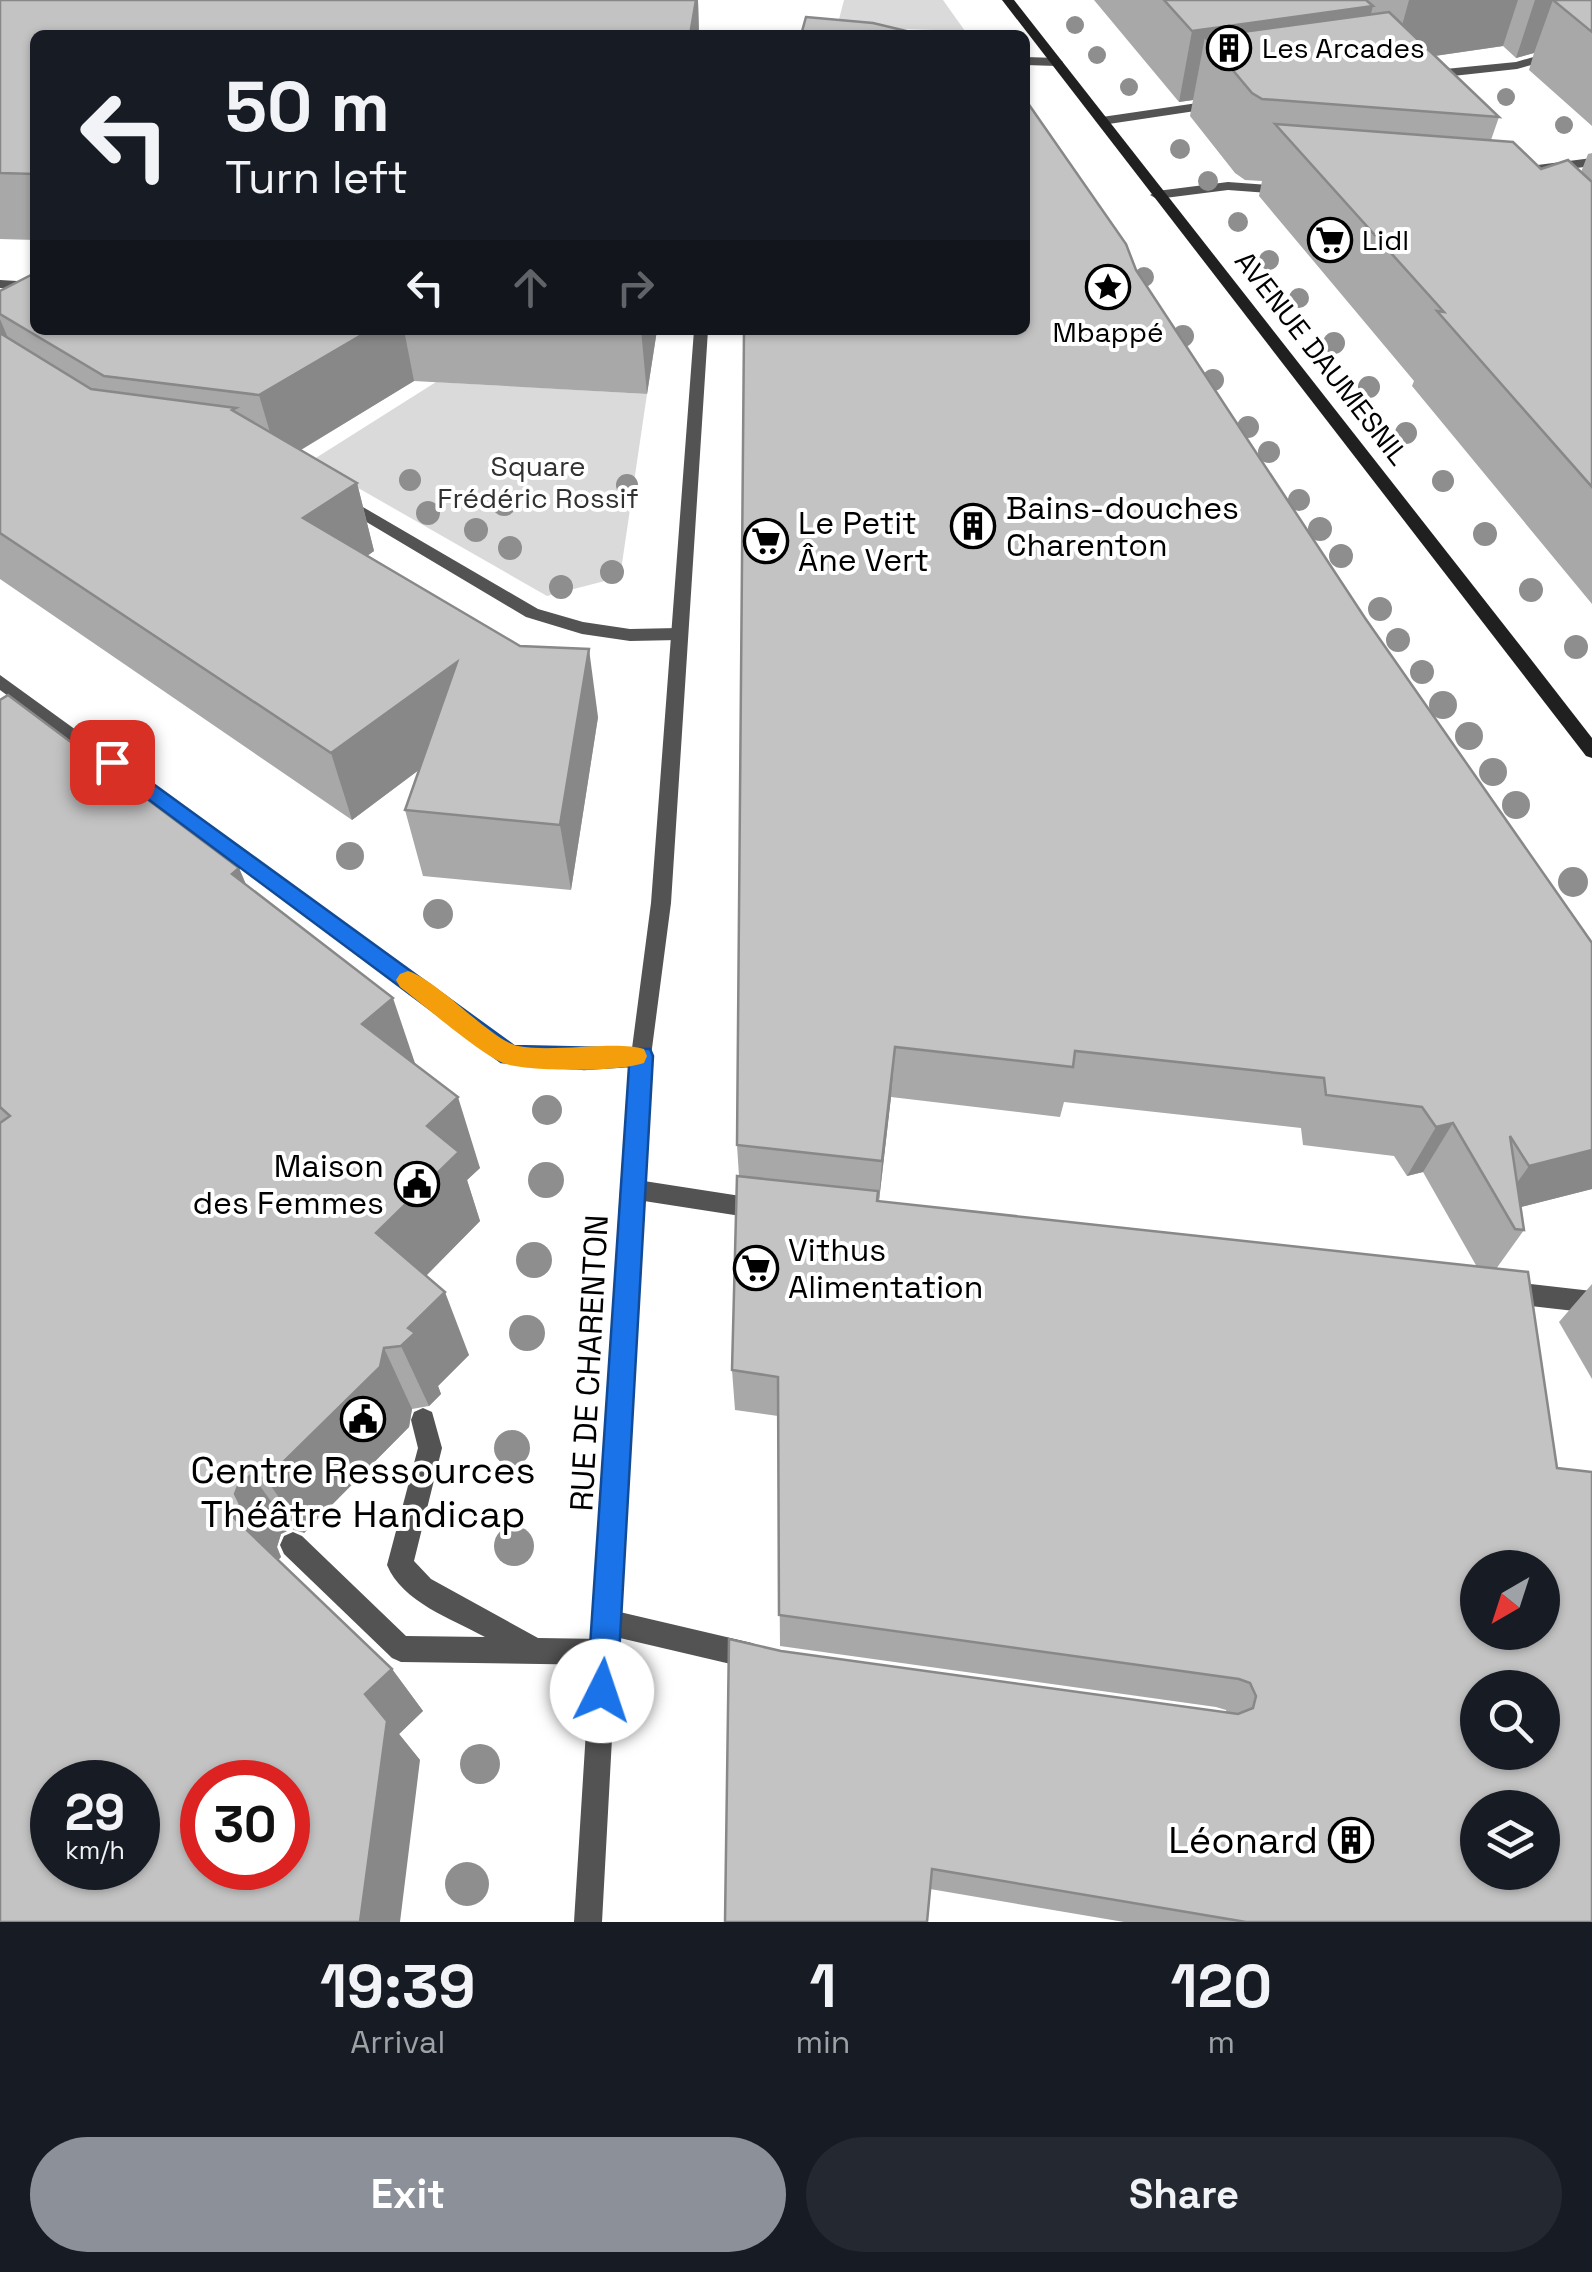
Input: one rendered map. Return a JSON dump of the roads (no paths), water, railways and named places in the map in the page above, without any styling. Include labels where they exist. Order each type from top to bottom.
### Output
[{"type":"main road","name":"AVENUE DAUMESNIL","points":[[1008,0],[1157,196],[1589,743]]},
{"type":"street","points":[[1408,76],[1517,64],[1592,44]]},
{"type":"street","points":[[1030,61],[1057,62]]},
{"type":"street","points":[[1102,121],[1224,104]]},
{"type":"street","points":[[1496,174],[1592,162]]},
{"type":"street","points":[[1157,196],[1228,186],[1303,192]]},
{"type":"street","points":[[0,284],[30,286]]},
{"type":"street","name":"RUE DE CHARENTON","points":[[588,1922],[631,1189],[641,1056],[661,903],[701,335]]},
{"type":"street","points":[[323,488],[532,612],[610,632],[678,634]]},
{"type":"street","points":[[0,681],[510,1056],[584,1060],[641,1056]]},
{"type":"street","points":[[49,742],[82,739]]},
{"type":"street","points":[[631,1189],[788,1212]]},
{"type":"street","points":[[1481,1290],[1592,1302]]},
{"type":"street","points":[[423,1420],[430,1448],[400,1565],[422,1588],[532,1649]]},
{"type":"street","points":[[293,1545],[401,1649],[604,1652]]},
{"type":"street","points":[[608,1622],[782,1663]]},
{"type":"place","name":"Les Arcades","points":[[1229,48]]},
{"type":"place","name":"Lidl","points":[[1330,240]]},
{"type":"place","name":"Mbappé","points":[[1108,287]]},
{"type":"place","name":"Bains-douches Charenton","points":[[973,526]]},
{"type":"place","name":"Le Petit Âne Vert","points":[[766,541]]},
{"type":"place","name":"Maison des Femmes","points":[[417,1184]]},
{"type":"place","name":"Vithus Alimentation","points":[[756,1268]]},
{"type":"place","name":"Centre Ressources Théâtre Handicap","points":[[363,1419]]},
{"type":"place","name":"Léonard","points":[[1351,1840]]},
{"type":"park label","name":"Square Frédéric Rossif","points":[[538,482]]}]
